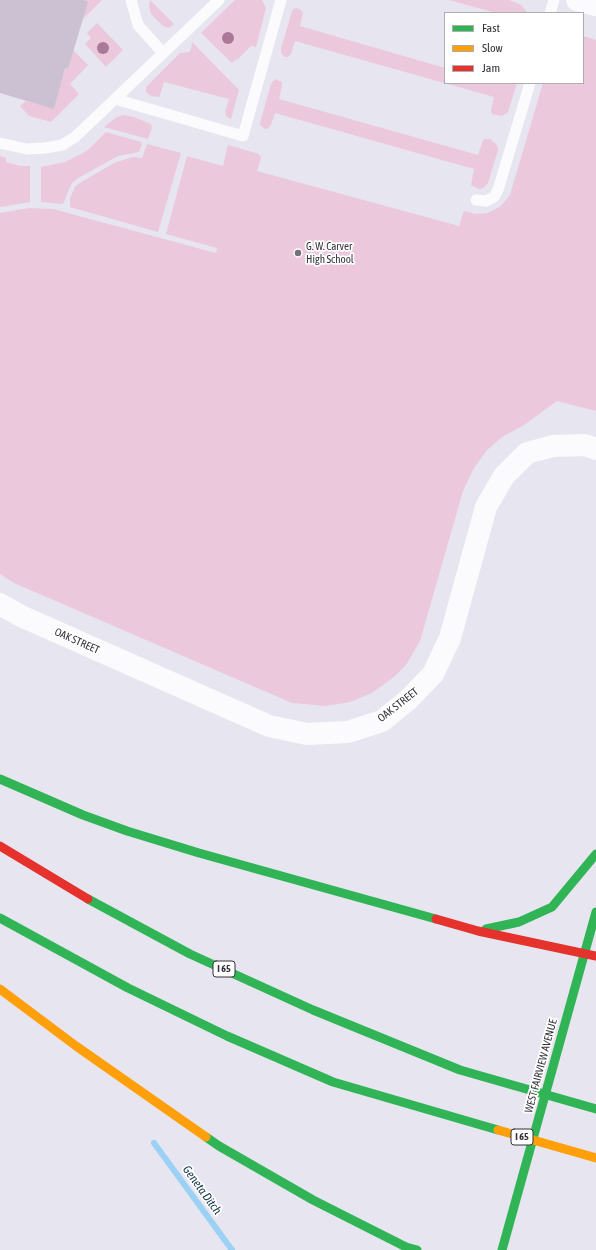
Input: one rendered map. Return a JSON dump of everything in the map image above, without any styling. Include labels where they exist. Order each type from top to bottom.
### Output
[{"type":"main road","points":[[0,779],[83,815],[134,833],[199,853],[478,931],[596,956]]},
{"type":"main road","name":"I 65","points":[[0,846],[84,897],[190,954],[313,1010],[460,1070],[596,1109]]},
{"type":"main road","points":[[478,931],[519,922],[552,907],[596,854]]},
{"type":"main road","name":"WEST FAIRVIEW AVENUE","points":[[502,1250],[596,912]]},
{"type":"main road","name":"I 65","points":[[0,918],[128,988],[227,1036],[333,1082],[596,1158]]},
{"type":"main road","points":[[0,990],[76,1046],[219,1146],[313,1200],[407,1249],[417,1250]]},
{"type":"street","points":[[577,0],[596,5]]},
{"type":"street","name":"OAK STREET","points":[[0,604],[21,616],[269,726],[307,734],[348,732],[382,721],[408,699],[433,674],[450,638],[486,507],[504,476],[527,453],[553,446],[585,445],[596,449]]},
{"type":"lane","points":[[132,0],[138,25],[163,54]]},
{"type":"lane","points":[[0,143],[27,149],[45,148],[62,145],[75,137],[219,0]]},
{"type":"lane","points":[[115,99],[243,136],[281,0]]},
{"type":"lane","points":[[550,12],[554,0]]},
{"type":"lane","points":[[476,200],[486,201],[494,197],[498,190],[530,84]]},
{"type":"shaded area","points":[[84,0],[102,0],[83,19],[87,2]]},
{"type":"shaded area","points":[[150,0],[174,24],[169,28],[163,26],[151,14],[149,6]]},
{"type":"shaded area","points":[[235,0],[262,0],[266,8],[256,47],[251,46],[232,63],[201,33]]},
{"type":"shaded area","points":[[449,0],[509,0],[521,5],[527,12],[492,12]]},
{"type":"shaded area","points":[[297,8],[303,13],[300,26],[444,68],[444,83],[295,41],[291,54],[288,57],[285,57],[281,53],[281,49],[293,9]]},
{"type":"shaded area","points":[[97,23],[123,50],[106,67],[85,44],[91,38],[87,33]]},
{"type":"shaded area","name":"G. W. Carver High School","points":[[584,36],[596,40],[596,411],[557,401],[524,425],[502,437],[486,451],[473,470],[463,491],[420,641],[406,665],[395,676],[372,693],[350,702],[326,706],[292,703],[14,583],[0,574],[0,213],[29,208],[53,209],[216,253],[217,248],[166,234],[187,156],[223,166],[228,145],[259,154],[261,158],[257,171],[459,226],[464,211],[475,214],[488,213],[501,206],[510,195],[543,84],[584,84]]},
{"type":"shaded area","points":[[192,42],[239,90],[231,119],[227,117],[225,113],[229,99],[164,82],[159,97],[151,96],[146,92],[146,87],[180,53],[189,52]]},
{"type":"shaded area","points":[[73,50],[88,65],[70,84],[79,94],[51,122],[29,116],[20,106],[26,101],[54,108],[65,68],[68,69]]},
{"type":"shaded area","points":[[275,79],[282,82],[279,99],[478,155],[483,140],[490,139],[496,144],[498,150],[488,183],[483,188],[479,189],[471,185],[474,169],[275,113],[271,125],[265,129],[260,125],[260,123],[271,84]]},
{"type":"shaded area","points":[[448,84],[517,84],[508,112],[502,116],[492,114],[491,111],[494,97]]},
{"type":"shaded area","points":[[124,115],[134,117],[151,124],[152,128],[148,139],[104,127],[117,117]]},
{"type":"shaded area","points":[[106,132],[141,142],[142,144],[139,152],[118,156],[80,177],[73,182],[62,204],[41,202],[41,167],[65,162],[83,153]]},
{"type":"shaded area","points":[[147,144],[181,153],[158,232],[70,207],[70,198],[78,184],[114,163],[133,157],[142,158]]},
{"type":"shaded area","points":[[0,156],[6,158],[6,162],[20,166],[30,166],[30,202],[0,207]]},
{"type":"building","points":[[0,0],[84,0],[88,2],[68,69],[65,68],[54,109],[0,93]]},
{"type":"waterway","name":"Geneta Ditch","points":[[154,1143],[232,1250]]},
{"type":"traffic: fast","points":[[0,779],[83,815],[127,831],[199,853],[436,919]]},
{"type":"traffic: fast","points":[[486,929],[519,922],[552,907],[596,854]]},
{"type":"traffic: fast","points":[[88,899],[190,954],[313,1010],[460,1070],[596,1109]]},
{"type":"traffic: fast","points":[[502,1250],[596,912]]},
{"type":"traffic: fast","points":[[0,918],[128,988],[227,1036],[333,1082],[498,1130]]},
{"type":"traffic: fast","points":[[206,1137],[313,1200],[406,1247],[417,1250]]},
{"type":"traffic: slow","points":[[0,989],[76,1046],[206,1137]]},
{"type":"traffic: slow","points":[[498,1130],[596,1158]]},
{"type":"traffic: jam","points":[[0,846],[88,899]]},
{"type":"traffic: jam","points":[[436,919],[478,931],[596,956]]},
{"type":"place","name":"G. W. Carver High School","points":[[298,253]]}]
